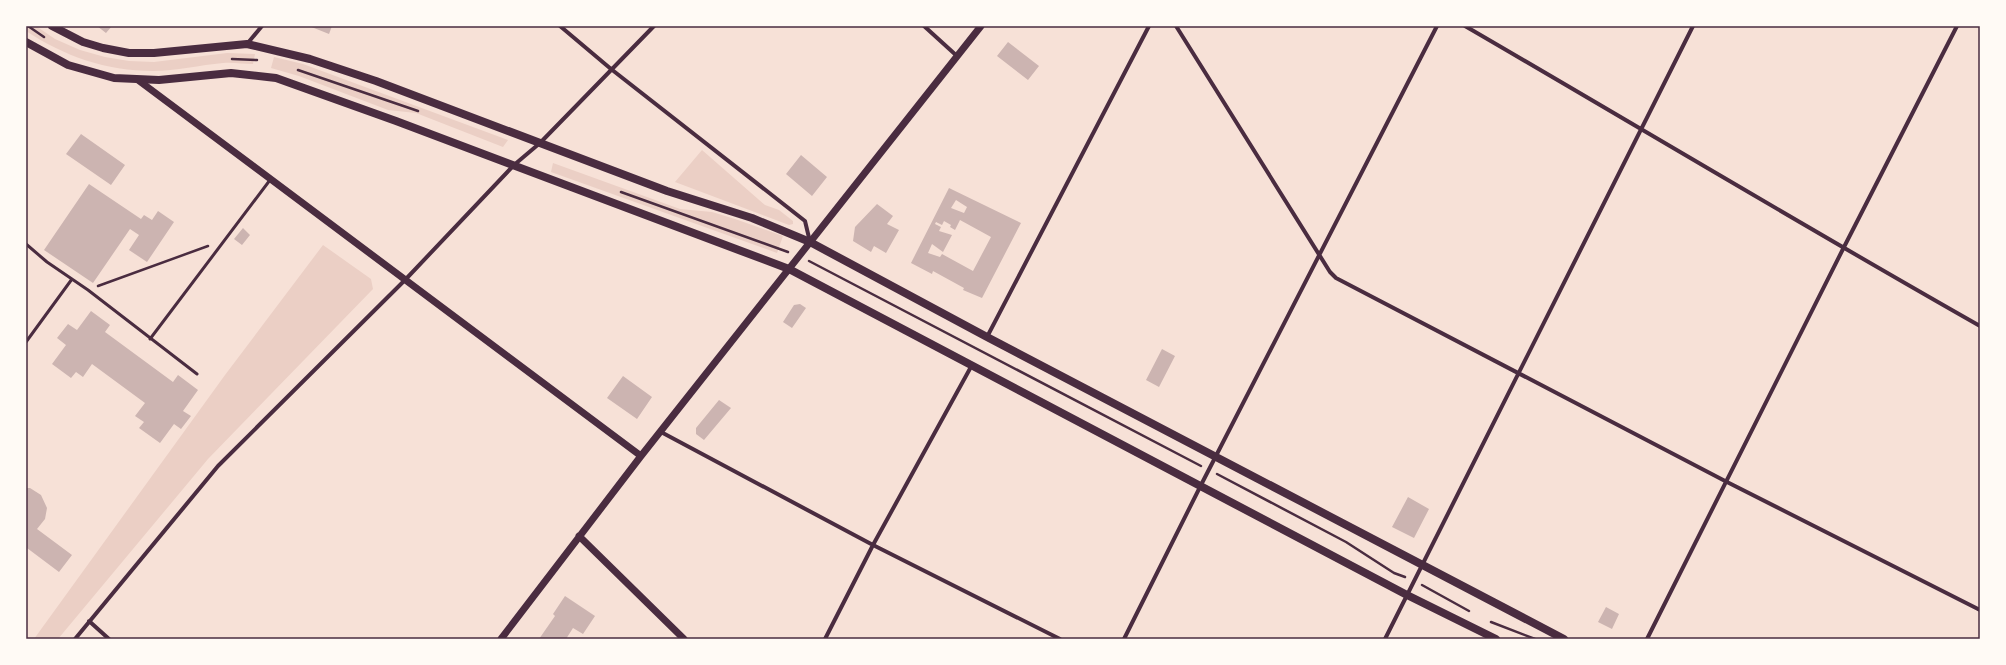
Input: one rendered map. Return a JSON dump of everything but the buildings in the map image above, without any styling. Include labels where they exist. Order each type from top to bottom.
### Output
[{"type":"main road","points":[[52,26],[83,42],[129,53],[154,53],[247,44],[310,59],[376,81],[667,191],[752,218],[810,242],[987,337],[1564,639]]},
{"type":"main road","points":[[26,42],[68,65],[114,78],[138,80],[231,73],[276,78],[789,269],[1407,595],[1496,639]]},
{"type":"street","points":[[247,44],[262,26]]},
{"type":"street","points":[[560,26],[611,69],[805,221],[810,242]]},
{"type":"street","points":[[75,639],[218,466],[404,280],[514,166],[540,143],[654,26]]},
{"type":"street","points":[[924,26],[957,56]]},
{"type":"street","points":[[501,639],[641,456],[981,26]]},
{"type":"street","points":[[987,337],[1149,26]]},
{"type":"street","points":[[1176,26],[1330,272],[1336,278],[1727,482],[1980,610]]},
{"type":"street","points":[[1124,639],[1215,456],[1437,26]]},
{"type":"street","points":[[1465,26],[1642,128],[1843,249],[1980,326]]},
{"type":"street","points":[[1385,639],[1520,375],[1693,26]]},
{"type":"street","points":[[1647,639],[1843,249],[1958,26]]},
{"type":"street","points":[[138,80],[641,456]]},
{"type":"street","points":[[825,639],[873,545],[972,365]]},
{"type":"street","points":[[660,432],[873,545],[1060,639]]},
{"type":"street","points":[[579,536],[684,639]]},
{"type":"street","points":[[89,621],[109,639]]},
{"type":"lane","points":[[150,339],[270,180]]},
{"type":"lane","points":[[26,244],[47,262],[88,290],[197,374]]},
{"type":"lane","points":[[26,342],[72,279]]},
{"type":"path","points":[[28,26],[46,38]]},
{"type":"path","points":[[226,59],[260,60]]},
{"type":"path","points":[[293,68],[424,113]]},
{"type":"path","points":[[618,190],[799,256],[1346,542],[1394,573],[1414,581],[1472,612]]},
{"type":"path","points":[[88,290],[225,240]]},
{"type":"path","points":[[972,365],[987,337]]},
{"type":"path","points":[[1485,620],[1535,639]]},
{"type":"shaded area","points":[[26,26],[36,26],[55,39],[80,50],[105,57],[129,61],[154,62],[227,53],[255,54],[253,64],[223,63],[162,71],[119,68],[102,65],[70,55],[26,31]]},
{"type":"shaded area","points":[[274,57],[303,64],[508,140],[503,147],[416,113],[388,110],[299,76],[271,68]]},
{"type":"shaded area","points":[[702,150],[765,205],[779,210],[793,221],[793,224],[789,225],[675,182]]},
{"type":"shaded area","points":[[553,163],[680,209],[712,212],[783,236],[777,253],[551,172]]},
{"type":"shaded area","points":[[323,245],[371,279],[373,289],[208,459],[58,639],[34,639],[225,375]]}]
